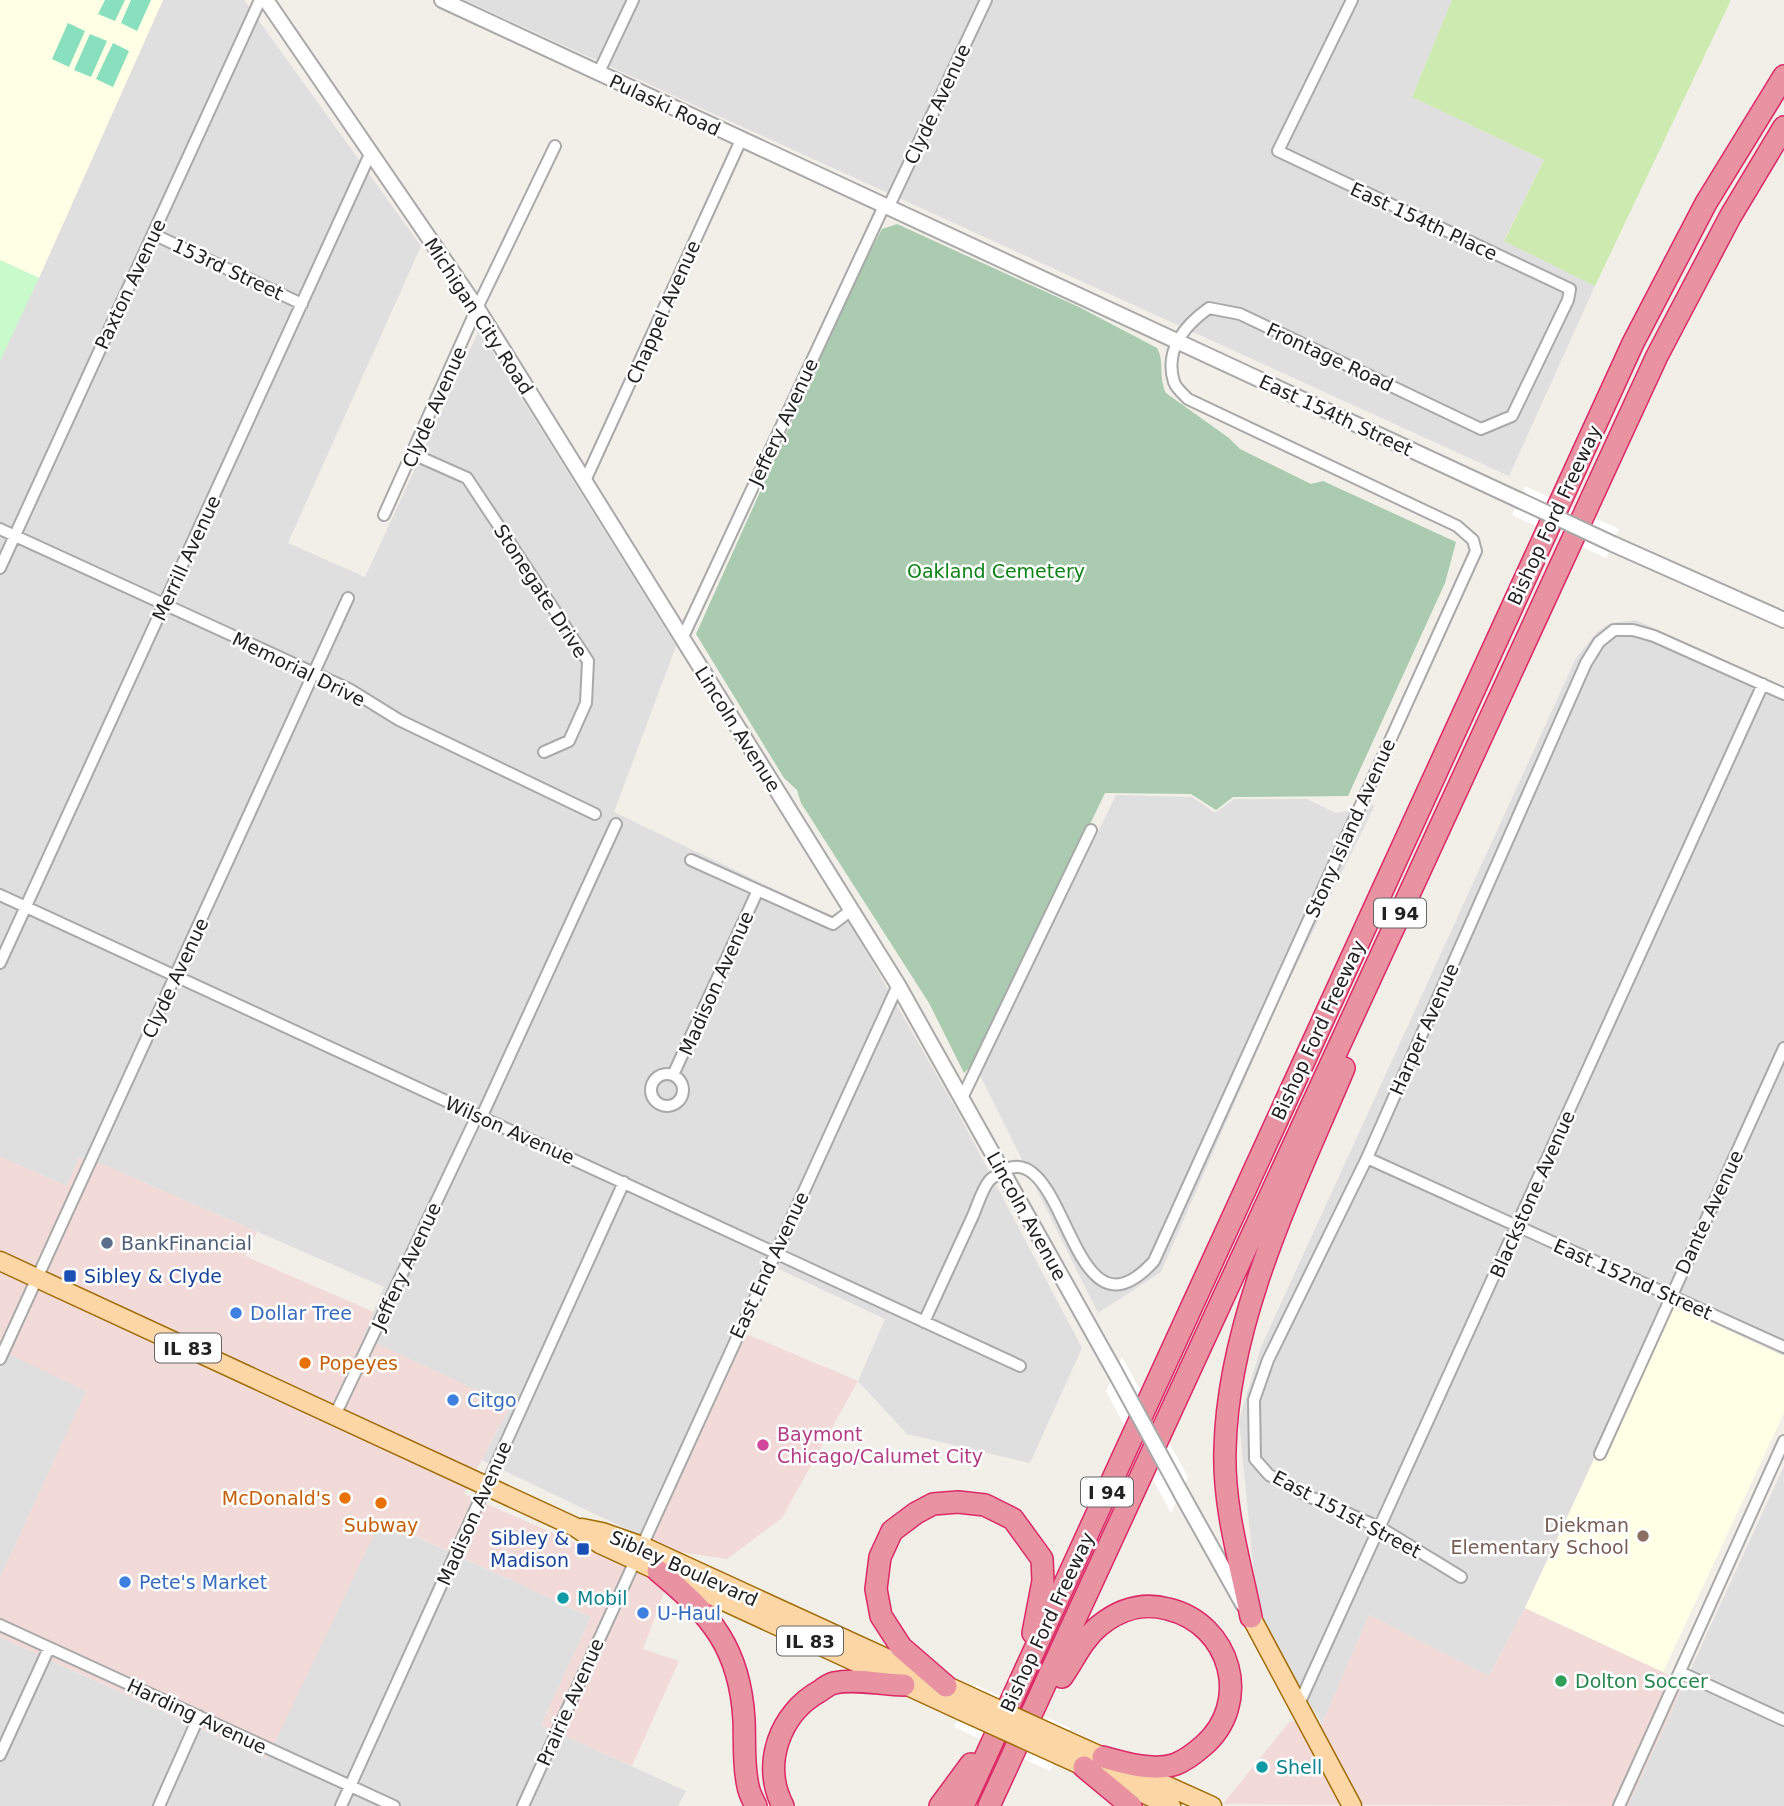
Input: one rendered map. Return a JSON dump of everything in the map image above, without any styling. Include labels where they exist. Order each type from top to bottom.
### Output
[{"type":"highway","name":"Bishop Ford Freeway","points":[[963,1806],[1633,343],[1706,203],[1784,76]]},
{"type":"highway","name":"Bishop Ford Freeway","points":[[991,1804],[1657,356],[1730,217],[1784,127]]},
{"type":"highway","points":[[1251,1617],[1229,1515],[1225,1449],[1233,1378],[1251,1298],[1271,1241],[1349,1056],[1396,922]]},
{"type":"highway","points":[[946,1686],[901,1647],[881,1616],[876,1589],[880,1557],[892,1531],[933,1504],[958,1502],[985,1505],[1013,1519],[1042,1559],[1043,1581],[1034,1619],[1030,1660]]},
{"type":"highway","points":[[657,1571],[690,1597],[709,1618],[725,1643],[743,1698],[748,1785],[756,1806]]},
{"type":"highway","points":[[1035,1708],[1063,1675],[1083,1643],[1097,1627],[1116,1614],[1135,1607],[1153,1605],[1195,1619],[1213,1635],[1225,1656],[1230,1702],[1222,1723],[1211,1739],[1175,1765],[1147,1766],[1103,1757]]},
{"type":"highway","points":[[783,1806],[776,1794],[776,1745],[788,1720],[808,1698],[833,1683],[904,1685]]},
{"type":"highway","points":[[940,1806],[965,1770],[995,1736]]},
{"type":"highway","points":[[1084,1767],[1130,1806]]},
{"type":"main road","name":"Sibley Boulevard","points":[[0,1261],[486,1485],[575,1527],[600,1544],[638,1553],[946,1686],[965,1703]]},
{"type":"main road","name":"Sibley Boulevard","points":[[638,1553],[657,1571],[904,1685],[965,1703]]},
{"type":"main road","name":"Lincoln Avenue","points":[[1251,1617],[1352,1806]]},
{"type":"main road","name":"IL 83","points":[[965,1703],[1062,1748],[1084,1767],[1171,1806]]},
{"type":"main road","points":[[1062,1748],[1103,1757],[1212,1806]]},
{"type":"street","name":"Paxton Avenue","points":[[0,568],[260,0]]},
{"type":"street","name":"Michigan City Road","points":[[266,0],[477,309],[682,639]]},
{"type":"street","points":[[598,74],[633,0]]},
{"type":"street","name":"Clyde Avenue","points":[[886,207],[986,0]]},
{"type":"street","name":"East 154th Place","points":[[1352,0],[1278,151],[1570,289],[1568,300],[1512,416],[1492,425]]},
{"type":"street","name":"Pulaski Road","points":[[449,1],[598,74],[886,207]]},
{"type":"street","name":"Chappel Avenue","points":[[584,483],[741,140]]},
{"type":"street","name":"Clyde Avenue","points":[[384,516],[477,309],[555,146]]},
{"type":"street","name":"Merrill Avenue","points":[[0,964],[372,152]]},
{"type":"street","name":"East 154th Street","points":[[886,207],[1613,544],[1784,620]]},
{"type":"street","name":"Jeffery Avenue","points":[[682,639],[886,207]]},
{"type":"street","name":"153rd Street","points":[[153,234],[302,304]]},
{"type":"street","name":"Frontage Road","points":[[1177,341],[1189,322],[1209,308],[1240,314],[1481,429],[1492,425]]},
{"type":"street","name":"Stony Island Avenue","points":[[1002,1171],[1013,1167],[1026,1167],[1041,1179],[1086,1266],[1100,1281],[1119,1283],[1142,1274],[1154,1261],[1476,551],[1473,540],[1457,526],[1188,399],[1174,384],[1171,361],[1177,341]]},
{"type":"street","name":"Stonegate Drive","points":[[413,454],[467,478],[588,661],[586,703],[569,741],[544,752]]},
{"type":"street","name":"Memorial Drive","points":[[0,528],[349,689],[399,720],[595,814]]},
{"type":"street","name":"Clyde Avenue","points":[[0,1359],[348,597]]},
{"type":"street","name":"Harper Avenue","points":[[1254,1436],[1254,1400],[1268,1360],[1367,1158],[1586,663],[1600,642],[1614,630],[1633,630],[1654,636],[1763,684]]},
{"type":"street","name":"Lincoln Avenue","points":[[682,639],[898,985],[1251,1617]]},
{"type":"street","points":[[1763,684],[1784,694]]},
{"type":"street","name":"Blackstone Avenue","points":[[1299,1704],[1763,684]]},
{"type":"street","name":"Jeffery Avenue","points":[[335,1415],[479,1117],[615,824]]},
{"type":"street","points":[[962,1098],[1091,830]]},
{"type":"street","points":[[691,860],[833,924],[850,911]]},
{"type":"street","name":"Madison Avenue","points":[[673,1075],[758,890]]},
{"type":"street","name":"Wilson Avenue","points":[[0,895],[1020,1366]]},
{"type":"street","name":"East End Avenue","points":[[638,1553],[898,985]]},
{"type":"street","name":"Dante Avenue","points":[[1600,1454],[1784,1048]]},
{"type":"street","name":"East 152nd Street","points":[[1367,1158],[1784,1347]]},
{"type":"street","points":[[924,1322],[989,1180],[1002,1171]]},
{"type":"street","name":"Madison Avenue","points":[[341,1806],[624,1182]]},
{"type":"street","name":"East 151st Street","points":[[1254,1436],[1255,1459],[1269,1475],[1308,1496],[1381,1528],[1461,1577]]},
{"type":"street","points":[[1619,1806],[1784,1441]]},
{"type":"street","name":"Prairie Avenue","points":[[523,1806],[638,1553]]},
{"type":"street","name":"Harding Avenue","points":[[0,1625],[394,1806]]},
{"type":"street","points":[[0,1755],[49,1648]]},
{"type":"street","points":[[1679,1672],[1784,1720]]},
{"type":"street","points":[[159,1806],[199,1716]]},
{"type":"shaded area","points":[[0,0],[163,0],[39,278],[0,260]]},
{"type":"shaded area","points":[[163,0],[244,0],[421,246],[288,543],[365,577],[479,330],[676,646],[614,812],[831,916],[842,909],[955,1107],[1082,1348],[1030,1463],[907,1434],[858,1381],[885,1319],[766,1263],[641,1536],[482,1460],[510,1406],[362,1337],[384,1287],[104,1165],[79,1158],[67,1186],[0,1157],[0,360]]},
{"type":"shaded area","points":[[464,0],[1452,0],[1412,97],[1544,160],[1504,240],[1595,286],[1509,476]]},
{"type":"shaded area","points":[[1636,620],[1784,688],[1784,1356],[1667,1302],[1525,1608],[1489,1676],[1369,1615],[1322,1724],[1258,1616],[1239,1420],[1261,1347],[1576,658],[1598,631],[1610,623]]},
{"type":"shaded area","points":[[1116,795],[1192,797],[1215,813],[1234,799],[1307,799],[1336,813],[1375,805],[1280,999],[1161,1272],[1098,1313],[980,1075]]},
{"type":"shaded area","points":[[0,1157],[67,1186],[79,1158],[104,1165],[257,1232],[245,1256],[374,1312],[363,1337],[510,1406],[464,1494],[635,1569],[744,1333],[858,1381],[782,1518],[727,1559],[679,1552],[643,1649],[679,1661],[632,1766],[541,1725],[591,1617],[381,1520],[267,1759],[0,1637],[0,1578],[86,1391],[0,1350]]},
{"type":"shaded area","name":"Diekman Elementary School","points":[[1667,1302],[1784,1356],[1784,1413],[1663,1672],[1525,1608]]},
{"type":"shaded area","points":[[0,1350],[87,1390],[0,1578]]},
{"type":"shaded area","points":[[1784,1466],[1784,1806],[1628,1806],[1683,1686]]},
{"type":"shaded area","points":[[380,1520],[591,1617],[541,1725],[686,1791],[678,1806],[0,1806],[0,1637],[266,1759]]},
{"type":"shaded area","points":[[1525,1608],[1663,1672],[1683,1686],[1628,1806],[1223,1804],[1290,1721],[1322,1724],[1369,1615],[1489,1676]]},
{"type":"green space","points":[[105,0],[125,0],[115,21],[98,14]]},
{"type":"green space","points":[[131,0],[151,0],[137,31],[121,23]]},
{"type":"green space","points":[[1452,0],[1731,0],[1595,286],[1504,241],[1544,160],[1412,97]]},
{"type":"green space","points":[[68,23],[85,31],[69,67],[52,59]]},
{"type":"green space","points":[[90,34],[107,41],[91,77],[74,70]]},
{"type":"green space","points":[[113,43],[129,51],[113,87],[96,79]]},
{"type":"green space","name":"Oakland Cemetery","points":[[897,224],[1079,307],[1157,348],[1166,393],[1229,438],[1240,449],[1311,484],[1323,481],[1456,542],[1445,583],[1348,796],[1233,797],[1216,810],[1191,794],[1105,793],[975,1062],[964,1073],[929,1003],[801,803],[797,790],[784,778],[696,634],[860,270],[882,229]]},
{"type":"green space","points":[[0,260],[39,278],[0,361]]},
{"type":"pier","points":[[1525,486],[1619,529],[1606,558],[1512,515]]},
{"type":"pier","points":[[1122,1357],[1188,1477],[1171,1513],[1106,1391]]},
{"type":"pier","points":[[974,1684],[1070,1728],[1050,1771],[954,1727]]},
{"type":"place","name":"BankFinancial","points":[[107,1243]]},
{"type":"place","name":"Sibley & Clyde","points":[[70,1276]]},
{"type":"place","name":"Dollar Tree","points":[[236,1313]]},
{"type":"place","name":"Popeyes","points":[[305,1363]]},
{"type":"place","name":"Citgo","points":[[453,1400]]},
{"type":"place","name":"Baymont Chicago/Calumet City","points":[[763,1445]]},
{"type":"place","name":"McDonald's","points":[[345,1498]]},
{"type":"place","name":"Subway","points":[[381,1503]]},
{"type":"place","name":"Diekman Elementary School","points":[[1643,1536]]},
{"type":"place","name":"Sibley & Madison","points":[[583,1549]]},
{"type":"place","name":"Pete's Market","points":[[125,1582]]},
{"type":"place","name":"Mobil","points":[[563,1598]]},
{"type":"place","name":"U-Haul","points":[[643,1613]]},
{"type":"place","name":"Dolton Soccer","points":[[1561,1681]]},
{"type":"place","name":"Shell","points":[[1262,1767]]}]
